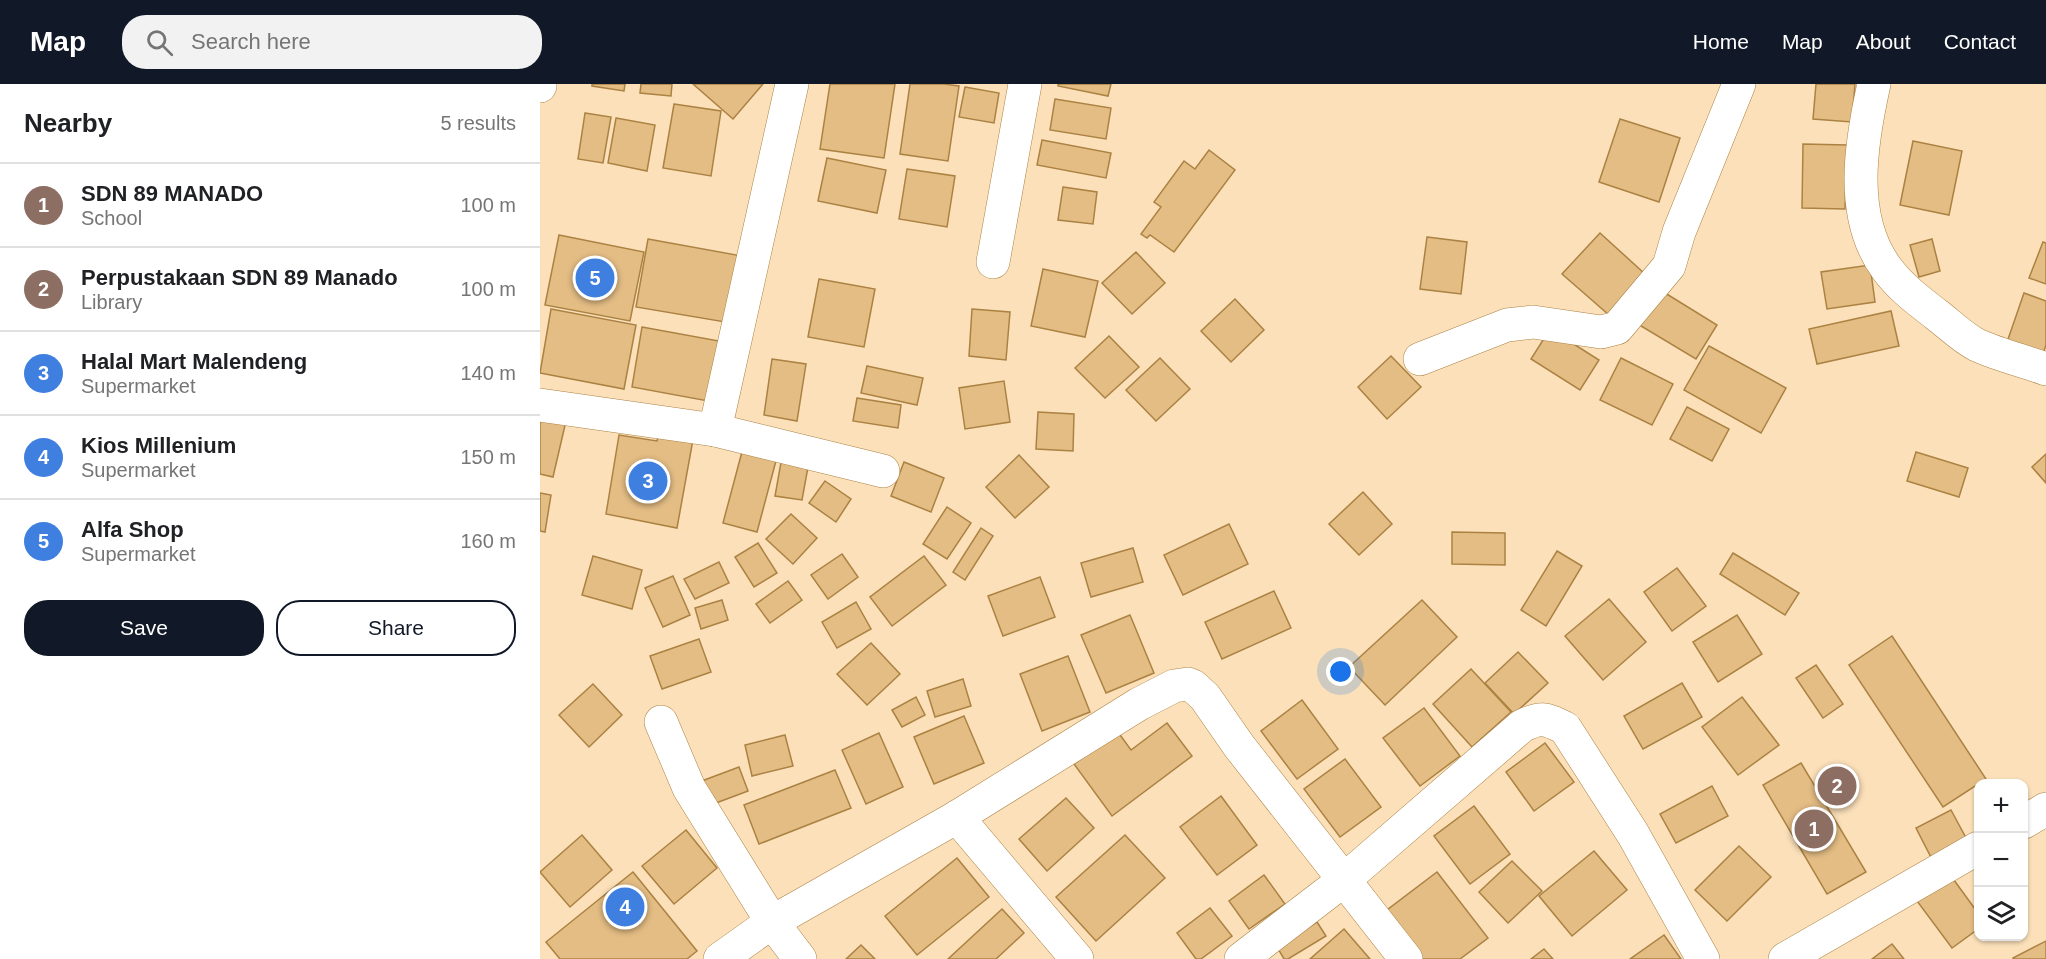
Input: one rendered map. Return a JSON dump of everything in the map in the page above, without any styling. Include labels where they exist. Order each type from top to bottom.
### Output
[{"type":"street","points":[[715,430],[792,84]]},
{"type":"street","points":[[993,262],[1025,84]]},
{"type":"street","points":[[1419,359],[1507,325],[1533,322],[1601,332],[1617,328],[1669,266],[1679,232],[1739,84]]},
{"type":"street","points":[[1874,84],[1866,122],[1861,162],[1861,188],[1863,211],[1871,238],[1886,268],[1909,294],[1976,345],[2046,369]]},
{"type":"street","points":[[540,405],[715,430],[883,471]]},
{"type":"street","points":[[720,959],[772,922],[957,817],[1139,704],[1174,686],[1188,684],[1205,697],[1239,746],[1406,959]]},
{"type":"street","points":[[1241,959],[1344,880],[1522,726],[1535,719],[1547,719],[1565,728],[1633,834],[1703,959]]},
{"type":"street","points":[[661,722],[689,788],[772,922],[800,959]]},
{"type":"street","points":[[2028,820],[2046,809]]},
{"type":"street","points":[[957,817],[1077,959]]},
{"type":"street","points":[[1785,959],[1974,850]]},
{"type":"building","points":[[592,84],[625,84],[624,91],[592,86]]},
{"type":"building","points":[[641,84],[672,84],[671,96],[640,93]]},
{"type":"building","points":[[693,84],[763,84],[733,119]]},
{"type":"building","points":[[830,84],[895,84],[884,158],[820,149]]},
{"type":"building","points":[[910,84],[959,86],[948,161],[900,154]]},
{"type":"building","points":[[1058,84],[1111,84],[1108,96],[1058,86]]},
{"type":"building","points":[[1816,84],[1855,84],[1852,122],[1813,119]]},
{"type":"building","points":[[965,87],[999,93],[994,123],[959,117]]},
{"type":"building","points":[[1055,99],[1111,108],[1106,139],[1050,130]]},
{"type":"building","points":[[674,104],[721,111],[711,176],[663,168]]},
{"type":"building","points":[[585,113],[611,117],[603,163],[578,159]]},
{"type":"building","points":[[616,118],[655,125],[647,171],[608,163]]},
{"type":"building","points":[[1620,119],[1680,138],[1659,202],[1599,182]]},
{"type":"building","points":[[1042,140],[1111,153],[1106,178],[1037,165]]},
{"type":"building","points":[[1913,141],[1962,151],[1949,215],[1900,205]]},
{"type":"building","points":[[1803,144],[1847,145],[1845,209],[1802,208]]},
{"type":"building","points":[[1209,150],[1235,170],[1174,252],[1150,235],[1147,238],[1141,234],[1161,207],[1154,202],[1184,161],[1195,169]]},
{"type":"building","points":[[827,158],[886,170],[877,213],[818,201]]},
{"type":"building","points":[[907,169],[955,176],[947,227],[899,219]]},
{"type":"building","points":[[1063,187],[1097,192],[1093,224],[1058,220]]},
{"type":"building","points":[[1600,233],[1645,274],[1609,315],[1562,274]]},
{"type":"building","points":[[559,235],[644,252],[630,321],[545,305]]},
{"type":"building","points":[[1427,237],[1467,242],[1461,294],[1420,289]]},
{"type":"building","points":[[648,239],[742,256],[731,323],[636,307]]},
{"type":"building","points":[[1932,239],[1940,271],[1919,277],[1910,245]]},
{"type":"building","points":[[2043,242],[2046,243],[2046,284],[2029,278]]},
{"type":"building","points":[[1136,252],[1165,283],[1132,314],[1102,283]]},
{"type":"building","points":[[1870,265],[1875,302],[1827,309],[1821,272]]},
{"type":"building","points":[[1043,269],[1098,281],[1085,337],[1031,326]]},
{"type":"building","points":[[819,279],[875,289],[864,347],[808,337]]},
{"type":"building","points":[[1657,288],[1717,325],[1696,359],[1636,323]]},
{"type":"building","points":[[2024,293],[2046,301],[2046,345],[2042,357],[2006,345]]},
{"type":"building","points":[[1235,299],[1264,330],[1231,362],[1201,331]]},
{"type":"building","points":[[551,309],[636,325],[624,389],[540,373]]},
{"type":"building","points":[[972,309],[1010,312],[1006,360],[969,356]]},
{"type":"building","points":[[1891,311],[1899,346],[1817,364],[1809,329]]},
{"type":"building","points":[[642,327],[719,341],[708,401],[632,387]]},
{"type":"building","points":[[1550,329],[1599,360],[1580,390],[1531,359]]},
{"type":"building","points":[[1109,336],[1139,367],[1105,398],[1075,368]]},
{"type":"building","points":[[1709,346],[1786,388],[1761,433],[1684,390]]},
{"type":"building","points":[[1391,356],[1421,387],[1387,419],[1358,387]]},
{"type":"building","points":[[1160,358],[1190,389],[1156,421],[1126,390]]},
{"type":"building","points":[[1621,358],[1673,384],[1652,425],[1600,400]]},
{"type":"building","points":[[772,359],[806,364],[797,421],[764,415]]},
{"type":"building","points":[[867,366],[923,378],[917,405],[861,393]]},
{"type":"building","points":[[1004,381],[1010,422],[965,429],[959,388]]},
{"type":"building","points":[[857,398],[901,405],[898,428],[853,421]]},
{"type":"building","points":[[1687,407],[1729,429],[1712,461],[1670,439]]},
{"type":"building","points":[[1038,412],[1074,414],[1073,451],[1036,449]]},
{"type":"building","points":[[540,414],[566,421],[553,477],[540,474]]},
{"type":"building","points":[[660,428],[694,434],[677,528],[606,514],[619,435],[657,441]]},
{"type":"building","points":[[743,448],[777,457],[757,532],[723,523]]},
{"type":"building","points":[[783,451],[810,456],[802,500],[775,496]]},
{"type":"building","points":[[1916,452],[1968,468],[1959,497],[1907,481]]},
{"type":"building","points":[[2046,454],[2046,483],[2032,467]]},
{"type":"building","points":[[1019,455],[1049,487],[1015,518],[986,487]]},
{"type":"building","points":[[904,462],[944,478],[931,512],[891,496]]},
{"type":"building","points":[[825,481],[851,499],[836,522],[809,503]]},
{"type":"building","points":[[1363,492],[1392,524],[1359,555],[1329,524]]},
{"type":"building","points":[[540,493],[551,495],[545,532],[540,531]]},
{"type":"building","points":[[947,507],[971,523],[947,559],[923,544]]},
{"type":"building","points":[[791,514],[817,538],[793,564],[766,539]]},
{"type":"building","points":[[1229,524],[1248,564],[1183,595],[1164,555]]},
{"type":"building","points":[[981,528],[993,536],[965,580],[953,572]]},
{"type":"building","points":[[1452,532],[1505,533],[1505,565],[1452,564]]},
{"type":"building","points":[[758,543],[777,573],[754,587],[735,557]]},
{"type":"building","points":[[1133,548],[1143,582],[1091,597],[1081,563]]},
{"type":"building","points":[[1557,551],[1582,566],[1546,626],[1521,610]]},
{"type":"building","points":[[1733,553],[1799,593],[1785,615],[1720,574]]},
{"type":"building","points":[[842,554],[858,577],[828,599],[811,575]]},
{"type":"building","points":[[593,556],[642,570],[632,609],[582,595]]},
{"type":"building","points":[[924,556],[946,585],[892,626],[870,597]]},
{"type":"building","points":[[719,562],[729,583],[695,599],[684,579]]},
{"type":"building","points":[[1677,568],[1706,606],[1672,631],[1644,592]]},
{"type":"building","points":[[673,576],[690,615],[663,627],[645,588]]},
{"type":"building","points":[[1040,577],[1055,617],[1003,636],[988,596]]},
{"type":"building","points":[[788,581],[802,600],[770,623],[756,604]]},
{"type":"building","points":[[1274,591],[1291,628],[1222,659],[1205,622]]},
{"type":"building","points":[[1609,599],[1646,642],[1603,680],[1565,636]]},
{"type":"building","points":[[722,600],[728,620],[701,629],[695,608]]},
{"type":"building","points":[[1422,600],[1457,637],[1385,705],[1349,667]]},
{"type":"building","points":[[856,602],[871,629],[837,648],[822,622]]},
{"type":"building","points":[[1130,615],[1154,673],[1106,693],[1081,635]]},
{"type":"building","points":[[1737,615],[1762,654],[1718,682],[1693,642]]},
{"type":"building","points":[[1892,636],[1986,779],[1974,779],[1974,787],[1943,807],[1849,665]]},
{"type":"building","points":[[699,639],[711,672],[662,689],[650,656]]},
{"type":"building","points":[[871,643],[900,674],[867,705],[837,674]]},
{"type":"building","points":[[1518,652],[1548,683],[1514,714],[1485,683]]},
{"type":"building","points":[[1068,656],[1090,712],[1042,731],[1020,674]]},
{"type":"building","points":[[1816,665],[1843,704],[1823,718],[1796,678]]},
{"type":"building","points":[[1471,669],[1511,712],[1472,747],[1433,704]]},
{"type":"building","points":[[963,679],[971,706],[935,717],[927,691]]},
{"type":"building","points":[[1682,683],[1702,717],[1643,749],[1624,716]]},
{"type":"building","points":[[593,684],[622,715],[589,747],[559,715]]},
{"type":"building","points":[[916,697],[925,715],[902,727],[892,710]]},
{"type":"building","points":[[1742,697],[1779,745],[1738,775],[1702,727]]},
{"type":"building","points":[[1302,700],[1338,749],[1297,779],[1261,731]]},
{"type":"building","points":[[1424,708],[1460,756],[1420,786],[1383,738]]},
{"type":"building","points":[[964,716],[984,763],[934,784],[914,737]]},
{"type":"building","points":[[1167,723],[1192,756],[1112,816],[1074,764],[1118,732],[1131,750]]},
{"type":"building","points":[[879,733],[903,787],[866,804],[842,750]]},
{"type":"building","points":[[785,735],[793,766],[752,776],[745,745]]},
{"type":"building","points":[[1545,743],[1574,782],[1534,811],[1506,772]]},
{"type":"building","points":[[1345,759],[1381,807],[1340,837],[1304,789]]},
{"type":"building","points":[[1801,763],[1866,872],[1827,894],[1763,785]]},
{"type":"building","points":[[739,767],[748,791],[708,806],[699,782]]},
{"type":"building","points":[[835,770],[851,808],[759,844],[744,805]]},
{"type":"building","points":[[1712,786],[1728,816],[1676,843],[1660,814]]},
{"type":"building","points":[[1221,796],[1257,845],[1217,875],[1180,827]]},
{"type":"building","points":[[1066,798],[1094,828],[1047,871],[1019,839]]},
{"type":"building","points":[[1474,806],[1510,854],[1470,884],[1434,836]]},
{"type":"building","points":[[1951,810],[1972,849],[1936,867],[1916,828]]},
{"type":"building","points":[[686,830],[717,868],[674,904],[642,866]]},
{"type":"building","points":[[582,835],[612,870],[570,907],[540,872]]},
{"type":"building","points":[[1125,835],[1165,878],[1096,941],[1056,897]]},
{"type":"building","points":[[1739,846],[1771,877],[1727,921],[1695,890]]},
{"type":"building","points":[[1594,851],[1627,890],[1572,936],[1539,896]]},
{"type":"building","points":[[957,858],[989,897],[917,955],[885,916]]},
{"type":"building","points":[[1512,861],[1542,891],[1508,923],[1479,892]]},
{"type":"building","points":[[633,872],[697,951],[687,959],[560,959],[546,942]]},
{"type":"building","points":[[1437,872],[1488,938],[1460,959],[1418,959],[1383,913]]},
{"type":"building","points":[[1264,875],[1285,904],[1249,929],[1229,901]]},
{"type":"building","points":[[1951,876],[1974,908],[1974,932],[1952,948],[1917,901]]},
{"type":"building","points":[[1210,908],[1232,936],[1201,959],[1196,959],[1177,933]]},
{"type":"building","points":[[1002,909],[1024,933],[996,959],[948,959]]},
{"type":"building","points":[[1317,922],[1326,936],[1288,959],[1284,959],[1277,947]]},
{"type":"building","points":[[1344,929],[1370,959],[1310,959]]},
{"type":"building","points":[[1664,935],[1681,959],[1630,959]]},
{"type":"building","points":[[2046,941],[2046,959],[2013,959],[2013,958]]},
{"type":"building","points":[[1892,944],[1904,959],[1872,959]]},
{"type":"building","points":[[861,945],[875,959],[846,959]]},
{"type":"building","points":[[1544,949],[1553,959],[1531,959]]},
{"type":"place","name":"Alfa Shop","points":[[595,278]]},
{"type":"place","name":"Halal Mart Malendeng","points":[[648,481]]},
{"type":"place","name":"Perpustakaan SDN 89 Manado","points":[[1837,786]]},
{"type":"place","name":"SDN 89 MANADO","points":[[1814,829]]},
{"type":"place","name":"Kios Millenium","points":[[625,907]]}]
